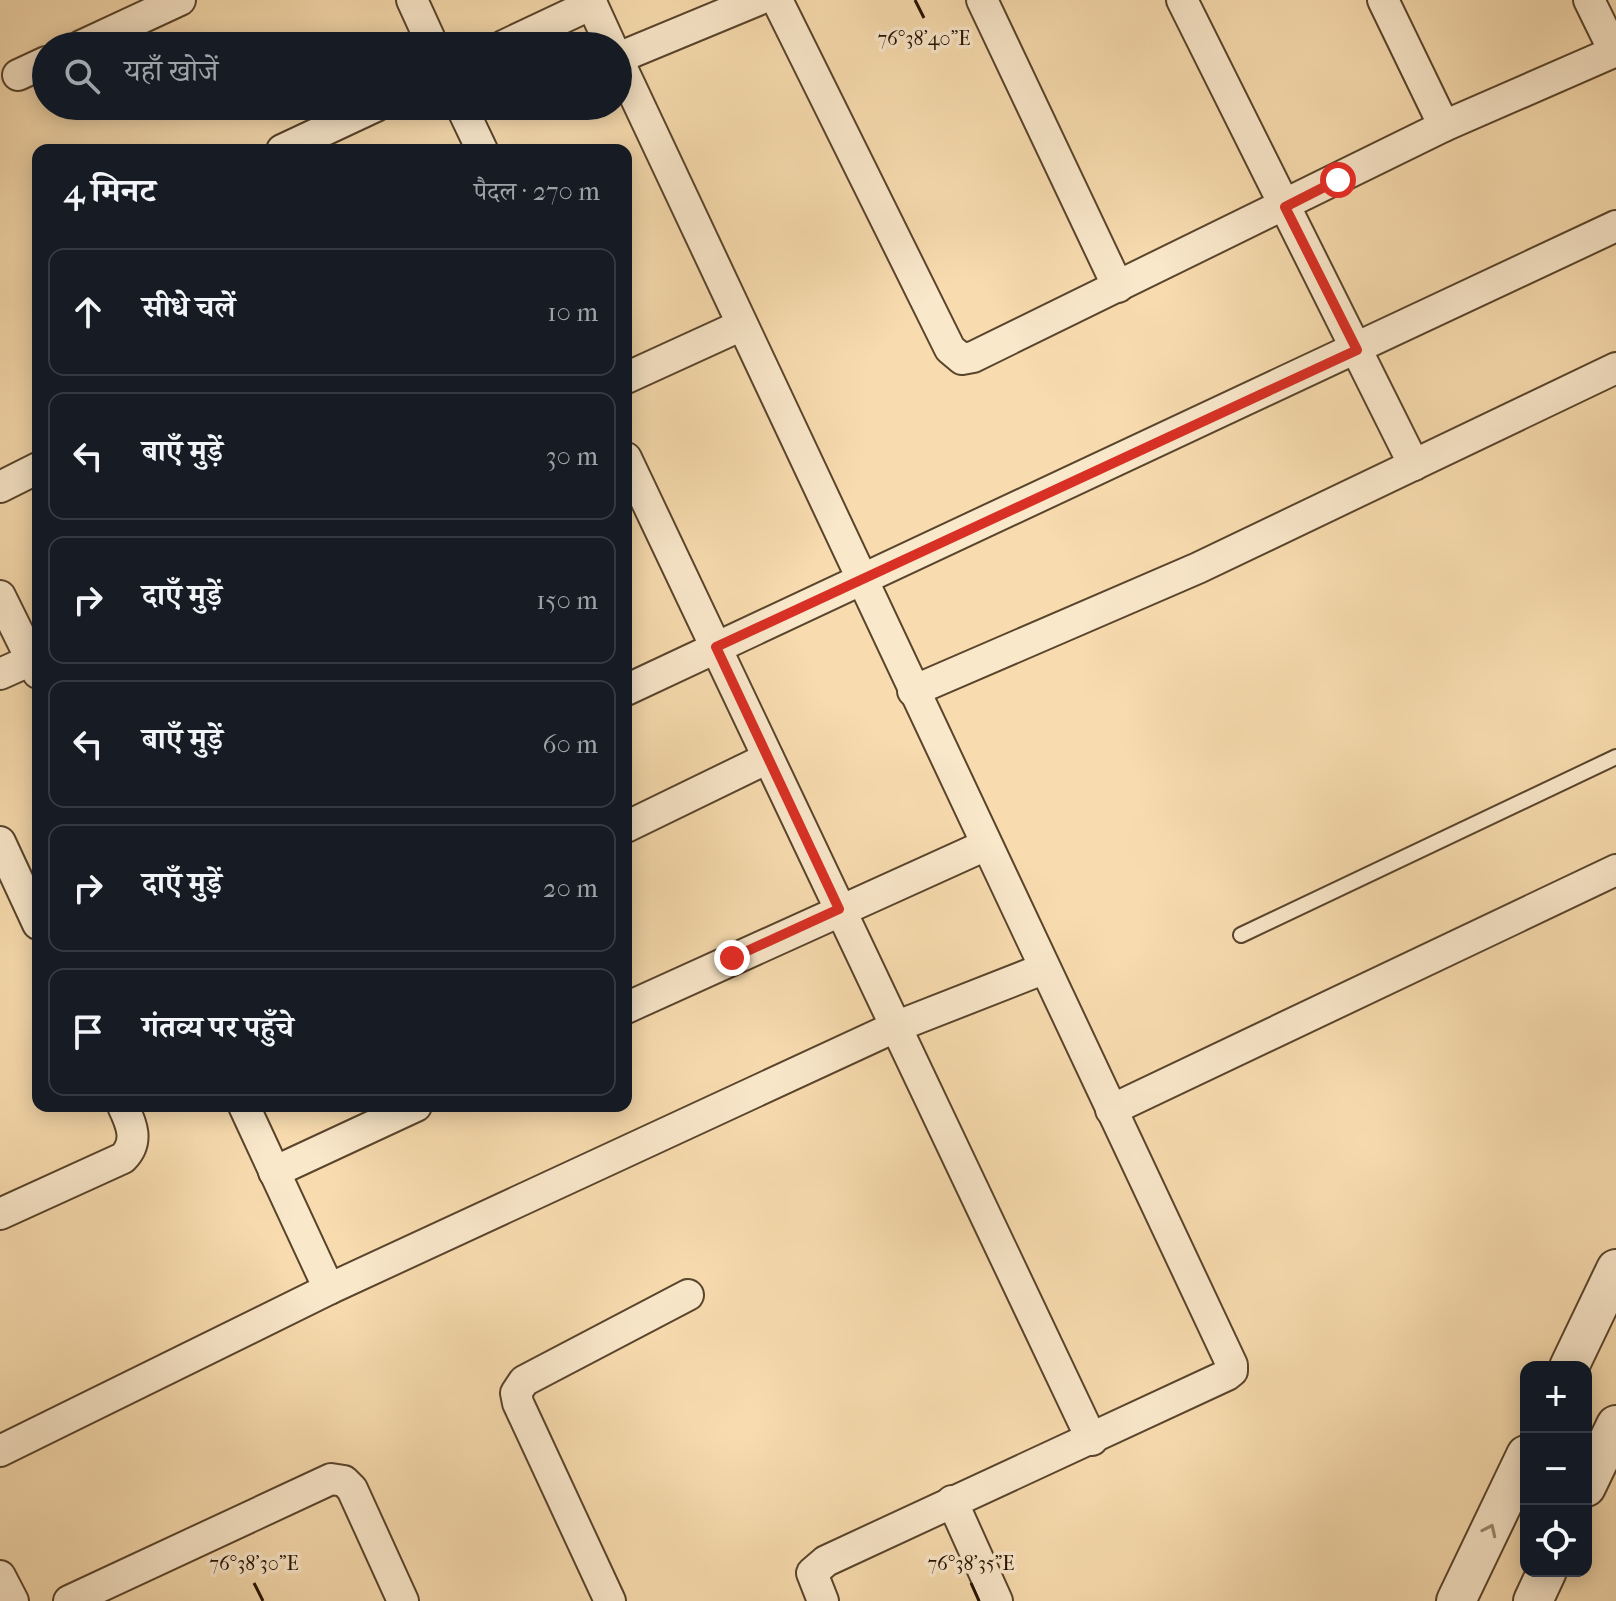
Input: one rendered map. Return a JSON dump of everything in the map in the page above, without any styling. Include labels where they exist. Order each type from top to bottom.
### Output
[{"type":"street","points":[[111,32],[180,0]]},
{"type":"street","points":[[412,0],[427,32]]},
{"type":"street","points":[[632,53],[758,0]]},
{"type":"street","points":[[777,0],[956,356],[973,357],[1285,207],[1444,126],[1615,51],[1589,0]]},
{"type":"street","points":[[982,0],[1118,287]]},
{"type":"street","points":[[1182,0],[1414,465]]},
{"type":"street","points":[[1383,0],[1444,126]]},
{"type":"street","points":[[531,32],[591,2],[605,32]]},
{"type":"street","points":[[18,75],[32,68]]},
{"type":"street","points":[[632,89],[1232,1371],[1092,1440],[952,1501],[815,1568],[813,1579],[823,1601]]},
{"type":"street","points":[[295,144],[346,120]]},
{"type":"street","points":[[468,120],[479,144]]},
{"type":"street","points":[[632,687],[1616,226]]},
{"type":"street","points":[[632,375],[742,325]]},
{"type":"street","points":[[913,691],[1198,568],[1616,368]]},
{"type":"street","points":[[0,487],[32,471]]},
{"type":"street","points":[[635,502],[716,647],[1092,1440]]},
{"type":"street","points":[[0,596],[32,656]]},
{"type":"street","points":[[0,674],[32,664]]},
{"type":"street","points":[[632,824],[768,758]]},
{"type":"street","points":[[0,842],[32,911]]},
{"type":"street","points":[[632,1005],[986,845]]},
{"type":"street","points":[[1111,1110],[1616,870]]},
{"type":"street","points":[[0,1451],[329,1289],[895,1027],[1043,969]]},
{"type":"street","points":[[0,1214],[123,1158],[132,1149],[134,1136],[125,1112]]},
{"type":"street","points":[[247,1112],[329,1289]]},
{"type":"street","points":[[274,1172],[403,1112]]},
{"type":"street","points":[[1572,1361],[1616,1269]]},
{"type":"street","points":[[610,1601],[516,1393],[524,1381],[688,1295]]},
{"type":"street","points":[[1592,1475],[1616,1425]]},
{"type":"street","points":[[1456,1601],[1520,1468]]},
{"type":"street","points":[[69,1601],[331,1479],[344,1481],[352,1489],[403,1601]]},
{"type":"street","points":[[952,1501],[997,1601]]},
{"type":"street","points":[[0,1576],[13,1601]]},
{"type":"street","points":[[1533,1601],[1544,1577]]},
{"type":"lane","points":[[1241,935],[1616,757]]},
{"type":"route","points":[[732,958],[839,909],[716,647],[1357,350],[1285,207],[1338,180]]}]
